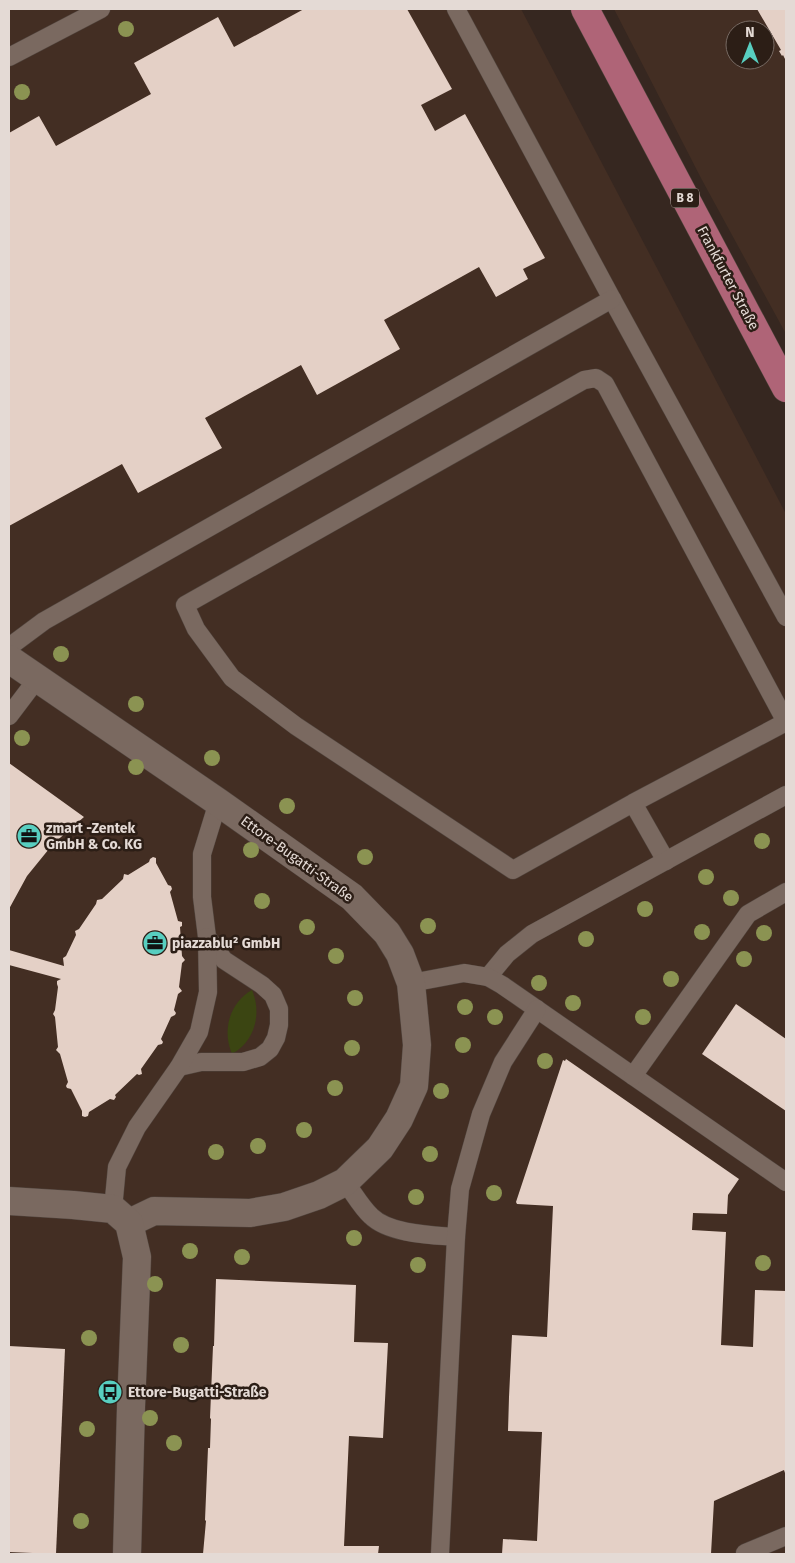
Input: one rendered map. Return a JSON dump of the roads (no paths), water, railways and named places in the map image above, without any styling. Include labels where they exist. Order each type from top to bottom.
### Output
[{"type":"main road","name":"Frankfurter Straße","points":[[584,9],[786,388]]},
{"type":"street","name":"Ettore-Bugatti-Straße","points":[[9,660],[218,802],[352,898],[387,933],[400,954],[411,983],[417,1045],[414,1086],[399,1119],[380,1148],[345,1182],[319,1195],[284,1207],[250,1213],[154,1211],[121,1216]]},
{"type":"street","points":[[9,1201],[74,1204],[121,1216],[137,1258],[130,1407],[127,1554]]},
{"type":"lane","points":[[9,57],[101,9]]},
{"type":"lane","points":[[456,9],[786,617]]},
{"type":"lane","points":[[9,647],[44,621],[612,299]]},
{"type":"lane","points":[[596,378],[605,384],[786,722],[633,803],[513,870],[296,726],[232,678],[196,629],[185,605],[584,380],[596,378]]},
{"type":"lane","points":[[9,716],[37,679]]},
{"type":"lane","points":[[488,977],[507,954],[532,934],[786,795]]},
{"type":"lane","points":[[121,1216],[117,1167],[137,1127],[179,1067],[199,1032],[208,992],[207,937],[202,898],[202,854],[218,802]]},
{"type":"lane","points":[[633,803],[666,861]]},
{"type":"lane","points":[[633,1076],[748,914],[786,892]]},
{"type":"lane","points":[[179,1067],[201,1062],[243,1062],[260,1057],[270,1049],[276,1038],[279,1025],[279,1009],[273,995],[262,985],[224,960],[207,937]]},
{"type":"lane","points":[[411,983],[464,973],[488,977],[786,1182]]},
{"type":"lane","points":[[440,1554],[460,1189],[481,1114],[503,1062],[537,1009]]},
{"type":"lane","points":[[345,1182],[371,1216],[384,1225],[399,1230],[456,1237]]},
{"type":"lane","points":[[745,1553],[786,1536]]},
{"type":"place","name":"zmart -Zentek GmbH & Co. KG","points":[[29,836]]},
{"type":"place","name":"piazzablu² GmbH","points":[[155,943]]},
{"type":"place","name":"Ettore-Bugatti-Straße","points":[[110,1392]]}]
